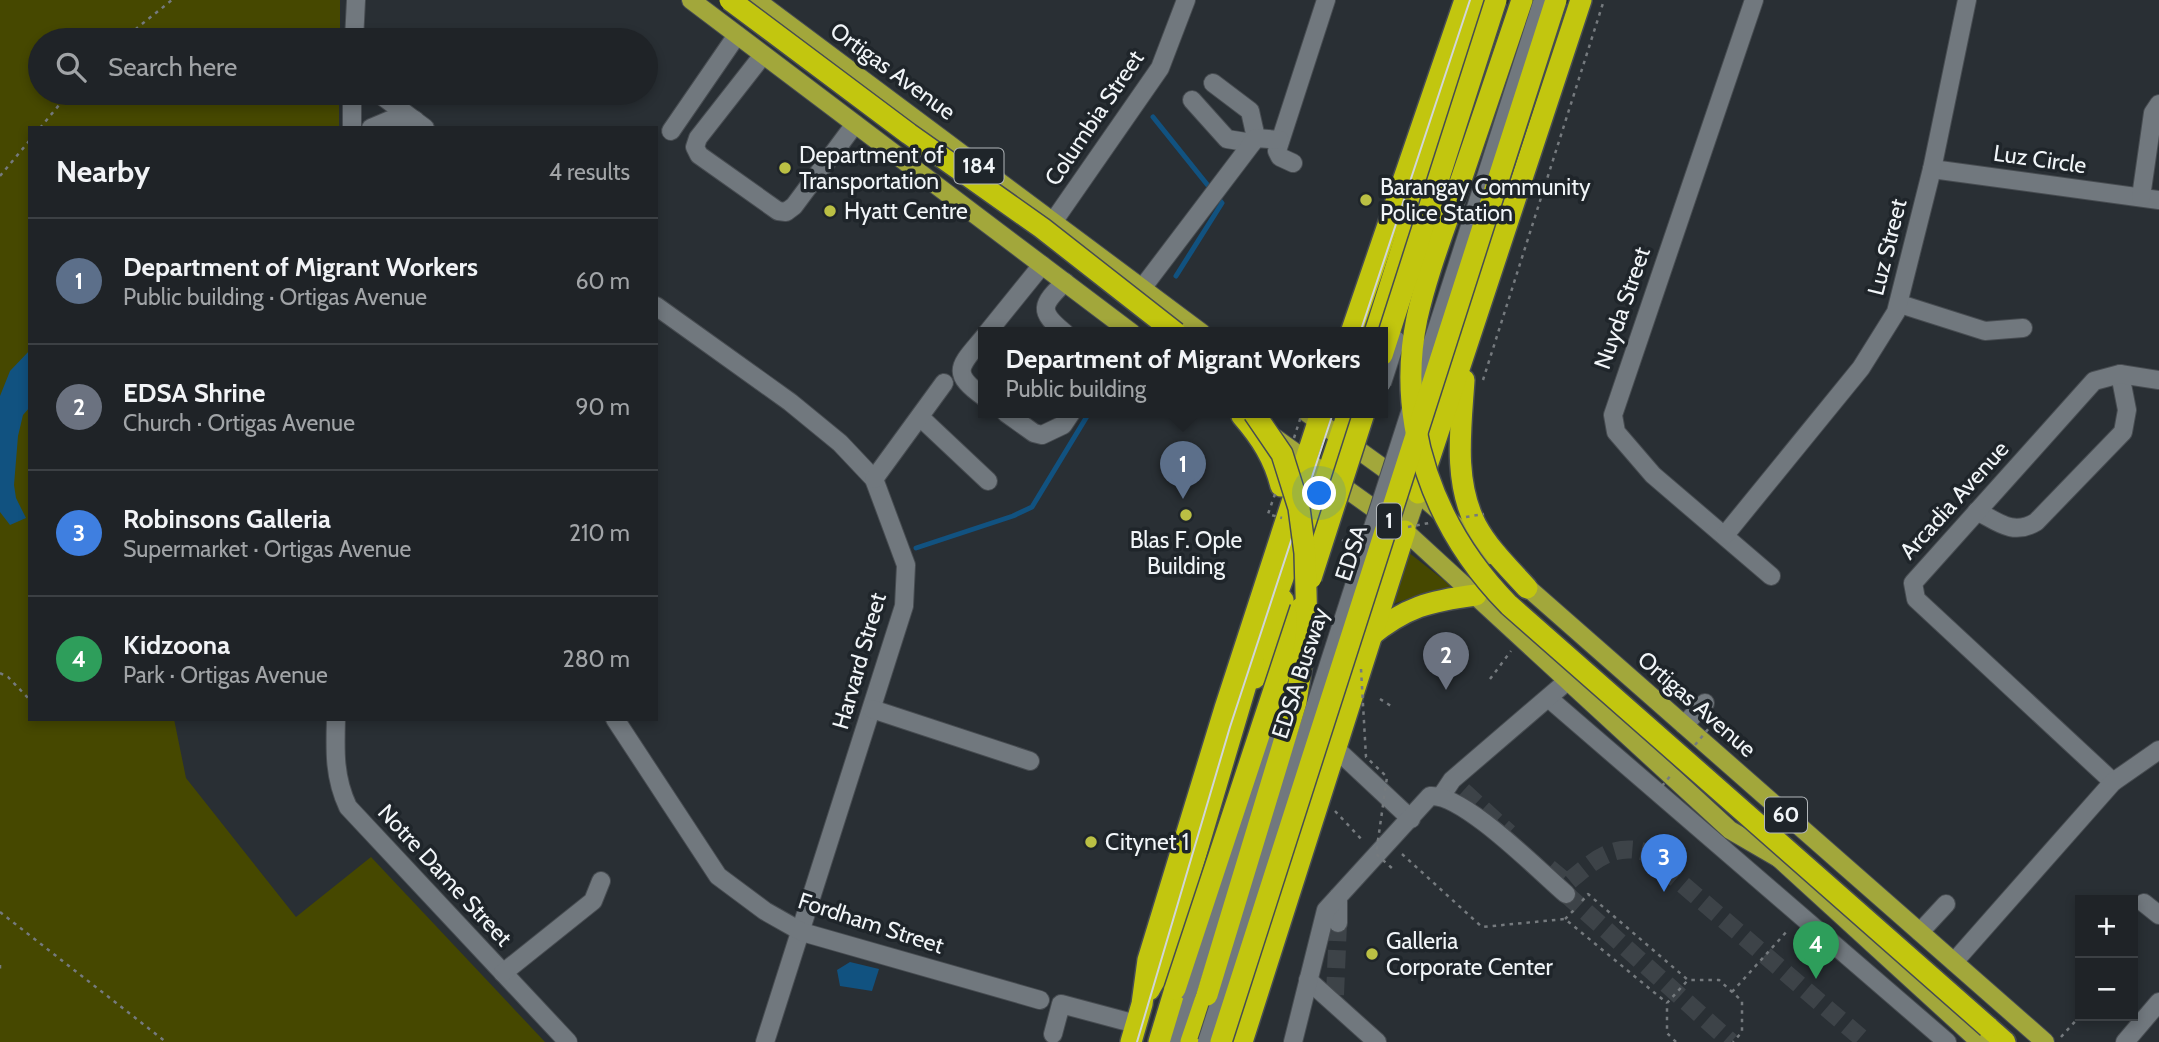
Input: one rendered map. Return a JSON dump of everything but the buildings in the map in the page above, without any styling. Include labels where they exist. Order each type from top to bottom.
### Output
[{"type":"highway","points":[[730,0],[909,134],[1042,228],[1168,327]]},
{"type":"highway","points":[[1353,327],[1465,0]]},
{"type":"highway","points":[[1377,327],[1481,0]]},
{"type":"highway","points":[[1388,336],[1496,0]]},
{"type":"highway","points":[[1522,0],[1436,255],[1415,331],[1413,379],[1416,432],[1427,477],[1442,514],[1469,561],[1508,605],[1984,1035],[2005,1042]]},
{"type":"highway","name":"EDSA","points":[[1221,1042],[1556,0]]},
{"type":"highway","name":"1","points":[[1418,493],[1581,0]]},
{"type":"highway","points":[[1394,276],[1410,293],[1422,299],[1447,303],[1472,295],[1491,277]]},
{"type":"highway","points":[[1466,350],[1461,460],[1469,508],[1492,550],[1527,588]]},
{"type":"highway","points":[[1248,418],[1276,467],[1284,496],[1283,527]]},
{"type":"highway","points":[[1191,1042],[1190,992],[1296,702],[1307,631],[1305,553],[1299,508],[1282,454],[1249,418]]},
{"type":"highway","points":[[1137,1023],[1163,965],[1319,469],[1316,418]]},
{"type":"highway","name":"EDSA","points":[[1159,1042],[1190,992],[1362,418]]},
{"type":"highway","points":[[1137,1023],[1148,960],[1283,527],[1342,428]]},
{"type":"highway","points":[[1250,686],[1246,681],[1307,513]]},
{"type":"highway","name":"1","points":[[1242,1042],[1335,743],[1405,531]]},
{"type":"highway","points":[[1369,637],[1408,610],[1432,600],[1474,594]]},
{"type":"highway","points":[[1250,686],[1280,679],[1305,687],[1325,706],[1335,743]]},
{"type":"main road","name":"184","points":[[691,0],[1065,282],[1120,327]]},
{"type":"main road","name":"Ortigas Avenue","points":[[756,0],[1194,327]]},
{"type":"main road","points":[[859,127],[869,109],[888,98]]},
{"type":"main road","points":[[883,145],[903,138],[910,127],[910,114]]},
{"type":"main road","points":[[917,171],[921,151],[926,144],[942,138]]},
{"type":"main road","points":[[1250,418],[1319,469],[1307,513]]},
{"type":"main road","name":"Ortigas Avenue","points":[[1320,418],[1342,428],[1493,557],[2045,1042]]},
{"type":"main road","name":"60","points":[[1319,469],[1405,531],[1730,831],[1780,859]]},
{"type":"main road","name":"EDSA","points":[[1405,531],[1418,493]]},
{"type":"main road","points":[[1474,594],[1464,574],[1471,563],[1480,557],[1493,557]]},
{"type":"main road","name":"60","points":[[1569,682],[1732,817],[1984,1035]]},
{"type":"street","points":[[355,28],[356,0]]},
{"type":"street","name":"Columbia Street","points":[[1053,222],[1160,68],[1186,0]]},
{"type":"street","points":[[1293,163],[1278,155],[1280,140],[1326,0]]},
{"type":"street","points":[[1388,364],[1505,0]]},
{"type":"street","name":"EDSA Busway","points":[[1207,1042],[1543,0]]},
{"type":"street","name":"Nuyda Street","points":[[1754,0],[1613,415],[1616,432],[1653,475],[1771,576]]},
{"type":"street","name":"Luz Street","points":[[1725,535],[1861,368],[1900,304],[1932,169],[1967,0]]},
{"type":"street","points":[[671,131],[737,35]]},
{"type":"street","points":[[763,55],[698,138],[695,147],[699,155],[778,211],[786,212],[794,206],[859,127]]},
{"type":"street","points":[[1143,288],[1254,141],[1250,111],[1213,83]]},
{"type":"street","points":[[1192,100],[1227,139],[1280,140]]},
{"type":"street","name":"Luz Circle","points":[[1932,169],[2150,199],[2153,113],[2159,104]]},
{"type":"street","points":[[352,105],[352,126]]},
{"type":"street","points":[[394,105],[420,124]]},
{"type":"street","points":[[376,126],[390,120],[420,124]]},
{"type":"street","points":[[992,327],[1042,265]]},
{"type":"street","points":[[1058,327],[1048,319],[1045,309],[1047,301],[1065,282]]},
{"type":"street","points":[[1900,304],[1986,331],[2023,328]]},
{"type":"street","name":"Harvard Street","points":[[659,314],[790,402],[840,443],[874,479],[906,565],[904,606],[765,1042]]},
{"type":"street","points":[[978,344],[966,359],[961,375],[963,382],[978,393]]},
{"type":"street","points":[[1977,511],[2011,530],[2020,530],[2036,522],[2123,432],[2127,410],[2120,374],[2159,380]]},
{"type":"street","name":"Arcadia Avenue","points":[[2113,782],[1916,599],[1912,591],[1913,583],[2094,382],[2120,374]]},
{"type":"street","points":[[874,479],[944,383]]},
{"type":"street","points":[[920,417],[988,481]]},
{"type":"street","points":[[1013,418],[1034,433],[1042,435],[1063,425],[1068,418]]},
{"type":"street","name":"EDSA Busway","points":[[1172,1042],[1371,418]]},
{"type":"street","points":[[1474,594],[1499,603],[1726,806],[1732,817]]},
{"type":"street","points":[[1459,786],[1487,757],[1553,702],[1569,682]]},
{"type":"street","points":[[1442,795],[1452,780],[1569,682]]},
{"type":"street","points":[[1553,702],[1947,1042]]},
{"type":"street","points":[[1684,725],[1705,703]]},
{"type":"street","points":[[872,709],[1030,761]]},
{"type":"street","name":"Notre Dame Street","points":[[336,721],[334,761],[338,786],[348,807],[568,1042]]},
{"type":"street","name":"Fordham Street","points":[[616,721],[718,876],[765,911],[802,932],[1040,1000]]},
{"type":"street","points":[[1335,743],[1411,819]]},
{"type":"street","points":[[1954,962],[2113,782],[2159,750]]},
{"type":"street","points":[[1293,1042],[1326,911],[1430,796],[1442,795],[1478,817],[1566,894]]},
{"type":"street","points":[[503,973],[593,901],[601,881]]},
{"type":"street","points":[[1338,897],[1338,923]]},
{"type":"street","points":[[2144,903],[2159,915]]},
{"type":"street","points":[[1920,932],[1946,904]]},
{"type":"street","points":[[1308,980],[1377,1042]]},
{"type":"street","points":[[2125,1042],[2159,1002]]},
{"type":"street","points":[[1053,1034],[1061,1004],[1137,1023]]},
{"type":"path","points":[[137,28],[172,0]]},
{"type":"path","points":[[1479,391],[1604,0]]},
{"type":"path","points":[[42,126],[59,105]]},
{"type":"path","points":[[0,176],[28,142]]},
{"type":"path","points":[[1347,537],[1352,550]]},
{"type":"path","points":[[1490,679],[1515,645]]},
{"type":"path","points":[[1361,669],[1366,757],[1387,777],[1376,854],[1393,869]]},
{"type":"path","points":[[0,673],[8,677],[28,698]]},
{"type":"path","points":[[1380,699],[1391,706]]},
{"type":"path","points":[[1714,722],[1738,744]]},
{"type":"path","points":[[1332,809],[1363,841]]},
{"type":"path","points":[[1389,842],[1482,927],[1565,919],[1588,894],[1688,980],[1720,980],[1742,1001],[1742,1032],[1733,1042]]},
{"type":"path","points":[[0,912],[166,1042]]},
{"type":"path","points":[[1732,992],[1800,915]]},
{"type":"path","points":[[1565,919],[1667,1003]]},
{"type":"path","points":[[0,965],[0,973]]},
{"type":"path","points":[[1676,1042],[1667,1033],[1667,1003],[1688,980]]},
{"type":"path","points":[[2057,1042],[2076,1021]]},
{"type":"shaded area","points":[[0,0],[340,0],[340,28],[28,28],[28,105],[339,105],[339,126],[28,126],[28,721],[174,721],[186,778],[296,917],[371,857],[545,1042],[0,1042]]},
{"type":"shaded area","points":[[1408,552],[1450,585],[1450,589],[1425,593],[1393,604]]},
{"type":"water","points":[[28,352],[28,409],[23,415],[18,436],[14,485],[16,498],[26,518],[10,525],[0,512],[0,396],[10,371]]},
{"type":"water","points":[[850,962],[879,969],[872,991],[840,986],[837,970]]},
{"type":"waterway","points":[[1153,117],[1222,203],[1176,276]]},
{"type":"waterway","points":[[916,548],[1013,516],[1032,507],[1086,418]]},
{"type":"tunnel","points":[[1463,791],[1509,833]]},
{"type":"tunnel","points":[[1549,868],[1567,883],[1612,852],[1645,852],[1866,1042]]},
{"type":"tunnel","points":[[1566,894],[1731,1042]]},
{"type":"tunnel","points":[[1335,995],[1338,923]]},
{"type":"tram line","points":[[1362,327],[1470,0]]},
{"type":"tram line","points":[[1137,1042],[1230,727],[1331,418]]},
{"type":"place","name":"Department of Transportation","points":[[785,168]]},
{"type":"place","name":"Barangay Community Police Station","points":[[1366,200]]},
{"type":"place","name":"Hyatt Centre","points":[[830,211]]},
{"type":"place","name":"Department of Migrant Workers","points":[[1183,499]]},
{"type":"place","name":"Blas F. Ople Building","points":[[1186,515]]},
{"type":"place","name":"EDSA Shrine","points":[[1446,690]]},
{"type":"place","name":"Citynet 1","points":[[1091,842]]},
{"type":"place","name":"Robinsons Galleria","points":[[1664,892]]},
{"type":"place","name":"Galleria Corporate Center","points":[[1372,954]]},
{"type":"place","name":"Kidzoona","points":[[1816,979]]}]
